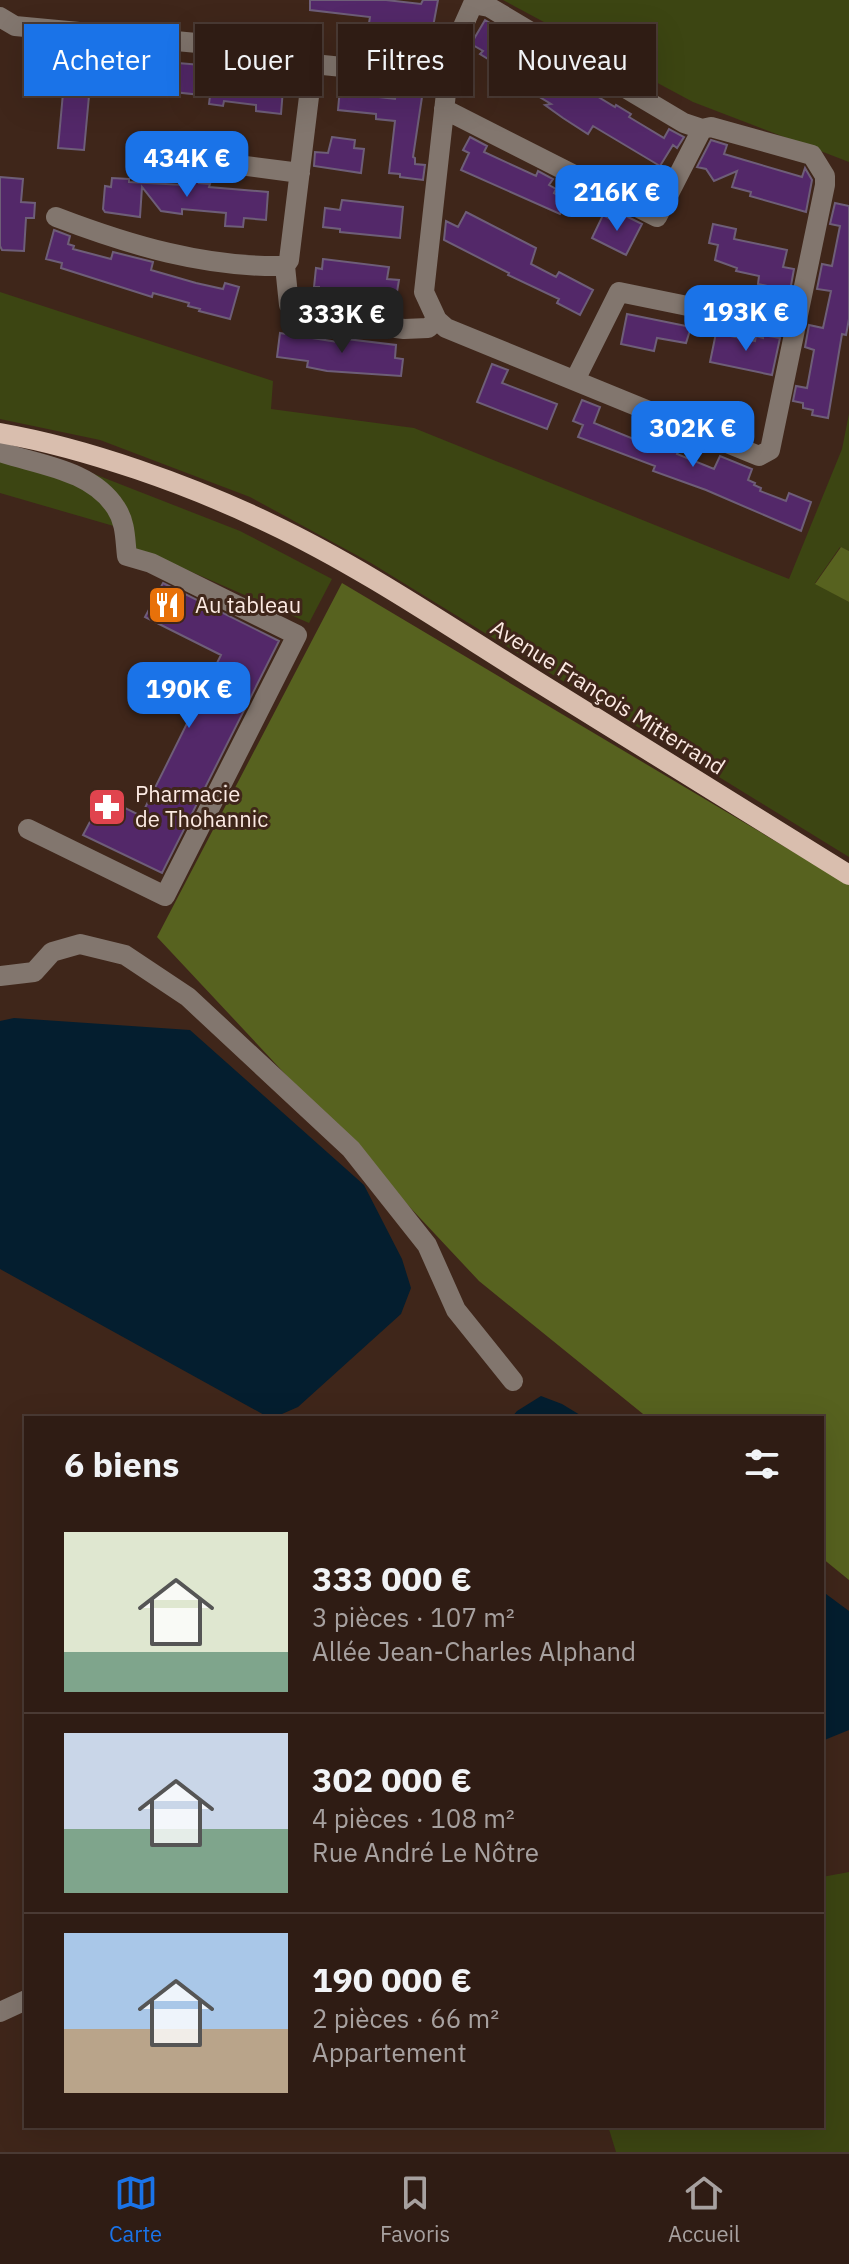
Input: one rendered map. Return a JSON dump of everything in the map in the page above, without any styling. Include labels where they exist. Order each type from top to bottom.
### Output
[{"type":"main road","name":"Avenue François Mitterrand","points":[[0,433],[82,452],[175,484],[270,523],[468,638],[849,875]]},
{"type":"street","points":[[446,96],[424,292],[437,320],[446,328],[759,456],[770,450],[825,185],[825,176],[812,155],[711,127],[702,129],[684,123],[489,7],[469,2],[461,24]]},
{"type":"street","points":[[0,17],[15,26],[195,43]]},
{"type":"street","points":[[309,96],[289,260],[285,266],[289,305],[301,316],[404,329],[428,328],[437,320]]},
{"type":"street","points":[[444,109],[657,217],[702,129]]},
{"type":"street","points":[[140,152],[300,173]]},
{"type":"street","points":[[56,217],[102,234],[202,260],[259,267],[285,266]]},
{"type":"street","points":[[575,380],[619,292],[795,328]]},
{"type":"street","points":[[0,452],[76,475],[100,490],[116,508],[125,529],[127,556],[151,563],[297,635],[165,896],[28,829]]},
{"type":"street","points":[[0,976],[34,972],[52,952],[80,944],[125,955],[188,997],[351,1149],[427,1245],[456,1310],[513,1381]]},
{"type":"street","points":[[0,2012],[24,2001]]},
{"type":"green space","points":[[503,0],[849,0],[849,162],[693,102],[656,82],[656,24],[548,24]]},
{"type":"green space","points":[[0,292],[273,381],[271,409],[414,428],[789,579],[842,449],[849,414],[849,551],[840,547],[815,583],[849,602],[849,857],[371,563],[250,497],[100,440],[0,419]]},
{"type":"green space","points":[[0,449],[66,463],[240,531],[332,579],[309,623],[146,552],[121,545],[124,529],[0,493]]},
{"type":"green space","points":[[841,547],[849,551],[849,602],[815,584]]},
{"type":"green space","points":[[342,583],[849,885],[849,1580],[824,1560],[824,1416],[646,1416],[479,1281],[157,937]]},
{"type":"green space","points":[[849,1872],[849,2152],[616,2152],[609,2128],[824,2128],[824,1877]]},
{"type":"water","points":[[14,1018],[190,1030],[364,1185],[402,1259],[411,1288],[401,1314],[298,1407],[282,1414],[266,1416],[0,1269],[0,1021]]},
{"type":"water","points":[[541,1396],[582,1416],[513,1416]]},
{"type":"water","points":[[824,1592],[849,1611],[849,1730],[824,1740]]},
{"type":"building","points":[[310,0],[386,0],[421,4],[423,0],[438,0],[434,24],[376,24],[369,23],[370,17],[310,10]]},
{"type":"building","points":[[485,20],[492,24],[489,24],[489,60],[480,54],[483,51],[473,45]]},
{"type":"building","points":[[179,63],[195,64],[195,94],[179,93]]},
{"type":"building","points":[[63,96],[89,96],[84,150],[58,148]]},
{"type":"building","points":[[210,96],[282,96],[281,114],[256,111],[256,105],[224,101],[223,106],[209,104]]},
{"type":"building","points":[[339,96],[422,97],[413,157],[415,164],[425,165],[423,180],[389,173],[395,121],[376,119],[376,114],[338,110]]},
{"type":"building","points":[[538,96],[597,96],[631,114],[629,117],[664,138],[669,129],[684,137],[677,148],[673,145],[660,166],[593,126],[588,134],[545,105],[551,104]]},
{"type":"building","points":[[332,137],[355,140],[354,148],[364,149],[361,173],[314,166],[315,152],[328,153]]},
{"type":"building","points":[[470,137],[487,146],[484,152],[536,176],[538,171],[553,179],[549,185],[556,189],[554,193],[567,200],[560,214],[461,170],[469,153],[463,150]]},
{"type":"building","points":[[711,140],[727,145],[724,154],[802,177],[805,168],[812,180],[806,212],[750,196],[751,192],[732,187],[737,171],[714,181],[706,169],[697,167]]},
{"type":"building","points":[[186,171],[199,173],[199,183],[210,184],[209,187],[268,192],[266,220],[244,218],[243,227],[225,226],[226,213],[182,209],[182,214],[161,211],[142,187],[140,217],[105,212],[103,209],[105,186],[111,187],[112,178],[184,185]]},
{"type":"building","points":[[0,177],[23,179],[21,202],[35,203],[34,218],[26,218],[24,251],[2,250],[0,246]]},
{"type":"building","points":[[342,200],[403,207],[400,238],[340,232],[340,229],[323,227],[325,208],[340,210]]},
{"type":"building","points":[[835,203],[849,206],[849,319],[846,335],[842,334],[828,418],[812,415],[813,410],[793,401],[796,386],[807,388],[814,350],[805,347],[809,325],[823,328],[831,291],[817,289],[822,264],[832,266],[840,226],[830,224]]},
{"type":"building","points":[[466,212],[536,248],[531,264],[556,277],[559,272],[593,290],[580,315],[557,303],[559,299],[444,240],[446,221],[458,227]]},
{"type":"building","points":[[622,214],[642,224],[626,255],[592,238],[603,215],[618,223]]},
{"type":"building","points":[[713,224],[736,229],[734,239],[787,250],[783,267],[794,269],[790,291],[758,284],[759,276],[736,271],[737,268],[715,260],[718,245],[709,243]]},
{"type":"building","points":[[54,230],[70,236],[68,244],[74,246],[73,249],[111,259],[113,252],[153,262],[151,270],[196,283],[223,289],[225,283],[239,287],[230,319],[199,311],[188,306],[189,303],[153,293],[152,297],[61,268],[62,263],[46,259]]},
{"type":"building","points":[[323,259],[389,267],[387,279],[399,280],[396,298],[388,297],[384,302],[375,295],[319,290],[319,287],[314,287],[316,268],[322,269]]},
{"type":"building","points":[[627,314],[691,327],[686,343],[657,338],[654,351],[621,344]]},
{"type":"building","points":[[280,333],[338,342],[338,338],[396,345],[395,358],[403,359],[401,376],[327,371],[307,367],[308,361],[277,357]]},
{"type":"building","points":[[716,333],[755,341],[756,336],[763,338],[763,335],[780,338],[772,375],[710,362]]},
{"type":"building","points":[[492,364],[508,370],[502,383],[557,404],[547,429],[477,402]]},
{"type":"building","points":[[582,400],[600,407],[594,423],[636,440],[642,425],[683,441],[677,454],[714,469],[720,456],[752,469],[748,480],[761,488],[760,491],[786,501],[789,493],[811,502],[801,531],[653,471],[655,466],[578,437],[583,425],[573,421]]},
{"type":"building","points":[[163,583],[279,641],[162,873],[83,835],[103,797],[141,816],[221,655],[145,617]]},
{"type":"place","name":"Au tableau","points":[[167,605]]},
{"type":"place","name":"Pharmacie de Thohannic","points":[[107,807]]}]
